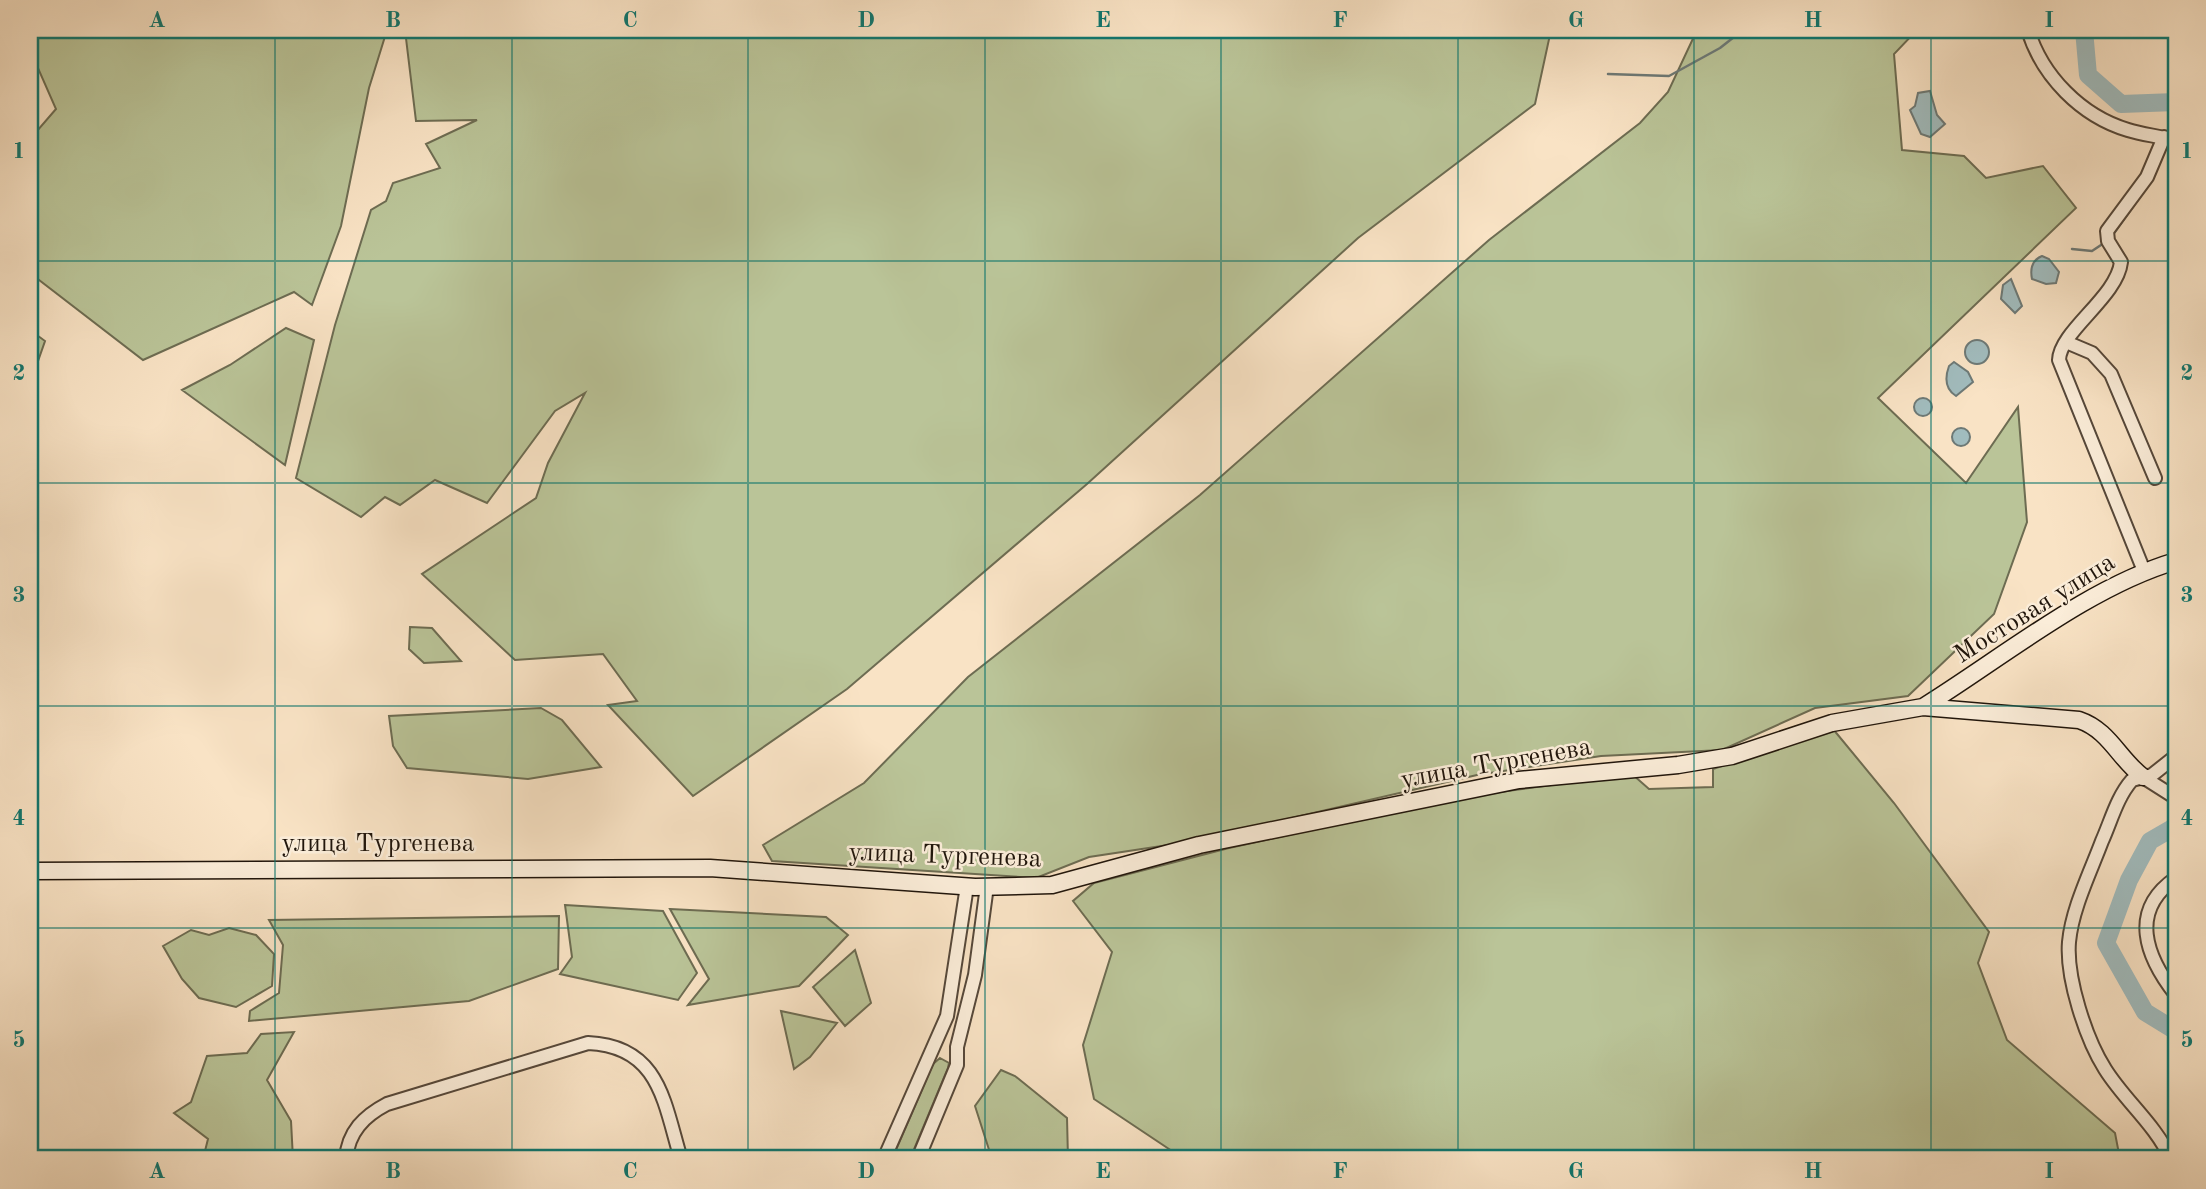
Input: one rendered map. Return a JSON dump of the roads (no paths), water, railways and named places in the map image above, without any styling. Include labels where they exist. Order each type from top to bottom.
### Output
[{"type":"street","points":[[2028,30],[2035,52],[2079,106],[2109,123],[2170,139],[2147,177],[2107,231],[2108,241],[2121,262],[2118,276],[2062,345],[2059,360],[2144,570]]},
{"type":"street","points":[[2066,342],[2092,352],[2111,374],[2155,478]]},
{"type":"street","name":"Мостовая улица","points":[[1923,707],[2102,593],[2144,570],[2176,561]]},
{"type":"street","points":[[1923,707],[2079,720],[2099,729],[2127,765],[2176,798]]},
{"type":"street","name":"улица Тургенева","points":[[30,871],[710,868],[967,886],[1052,885],[1199,845],[1520,780],[1678,765],[1732,756],[1832,723],[1923,707]]},
{"type":"street","points":[[2171,1159],[2150,1122],[2105,1070],[2090,1037],[2068,956],[2069,939],[2079,903],[2120,797],[2132,780],[2160,771],[2176,756]]},
{"type":"street","points":[[2176,878],[2148,910],[2146,925],[2150,954],[2176,995]]},
{"type":"street","points":[[884,1159],[947,1016],[967,886]]},
{"type":"street","points":[[918,1159],[957,1063],[987,886]]},
{"type":"street","points":[[346,1159],[350,1138],[362,1120],[387,1104],[588,1043],[620,1048],[648,1068],[660,1090],[681,1159]]},
{"type":"street","points":[[929,1056],[945,1050],[953,1055],[957,1063]]},
{"type":"water","points":[[1930,91],[1937,115],[1945,124],[1930,137],[1921,134],[1910,110],[1915,106],[1918,93]]},
{"type":"water","points":[[2042,256],[2049,259],[2059,272],[2056,283],[2046,284],[2032,279],[2032,265]]},
{"type":"water","points":[[2011,279],[2022,306],[2015,313],[2001,299],[2003,285]]},
{"type":"water","points":[[1977,340],[1985,344],[1989,352],[1985,360],[1977,364],[1969,360],[1965,352],[1969,344]]},
{"type":"water","points":[[1954,362],[1968,372],[1973,382],[1956,396],[1948,386],[1947,378],[1949,366]]},
{"type":"water","points":[[1919,398],[1927,398],[1932,407],[1930,414],[1919,416],[1914,411],[1914,403]]},
{"type":"water","points":[[1961,428],[1967,431],[1970,437],[1967,443],[1961,446],[1955,443],[1952,437],[1955,431]]},
{"type":"waterway","points":[[1608,74],[1669,76],[1720,48],[1743,30]]},
{"type":"waterway","points":[[2084,30],[2088,75],[2121,104],[2176,102]]},
{"type":"waterway","points":[[2112,236],[2144,191]]},
{"type":"waterway","points":[[2072,249],[2092,251],[2104,243]]},
{"type":"waterway","points":[[2176,826],[2150,841],[2129,880],[2106,943],[2145,1012],[2176,1031]]}]
